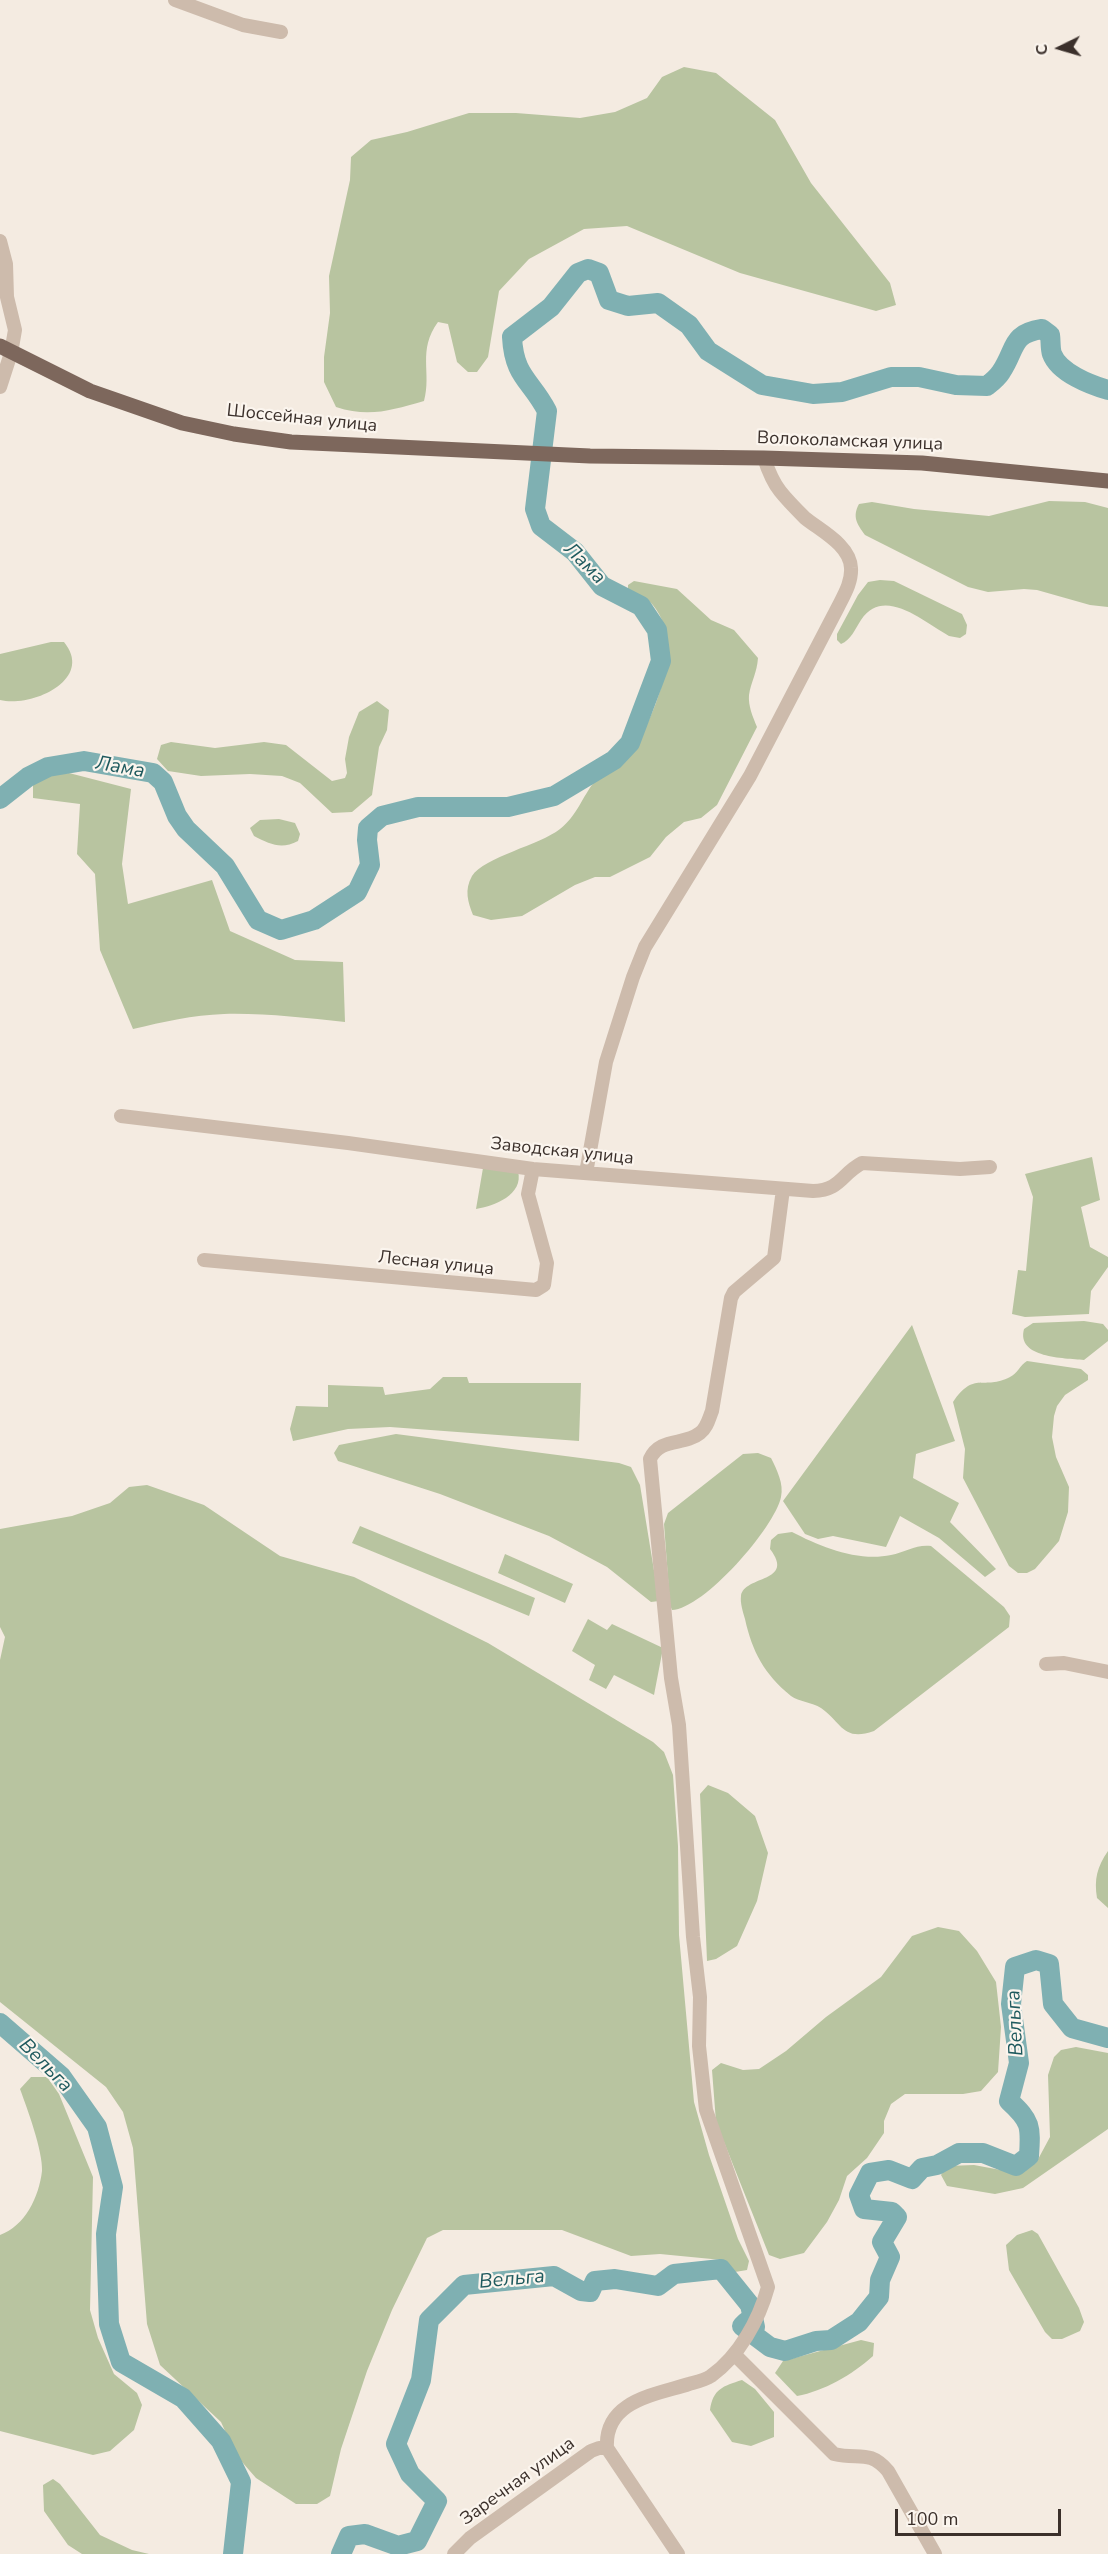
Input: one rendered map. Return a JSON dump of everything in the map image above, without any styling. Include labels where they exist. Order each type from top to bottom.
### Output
[{"type":"main road","name":"Шоссейная улица","points":[[6,350],[90,391],[182,423],[203,427],[291,442],[590,456]]},
{"type":"main road","name":"Волоколамская улица","points":[[590,456],[922,463],[1108,481]]},
{"type":"street","points":[[175,0],[243,25],[281,32]]},
{"type":"street","points":[[0,241],[6,264],[9,304],[15,330],[6,350],[0,387]]},
{"type":"street","points":[[586,1173],[606,1062],[645,947],[750,776],[850,580],[851,566],[847,554],[839,544],[804,517],[780,491],[768,472],[764,458]]},
{"type":"street","name":"Заводская улица","points":[[121,1116],[348,1143],[533,1169],[783,1189],[825,1191],[834,1188],[862,1163],[960,1169],[990,1167]]},
{"type":"street","name":"Лесная улица","points":[[204,1260],[536,1290],[544,1285],[547,1270],[528,1194],[533,1169]]},
{"type":"street","points":[[678,2554],[607,2448],[606,2437],[609,2427],[617,2413],[634,2401],[710,2377],[734,2354],[762,2310],[768,2287],[706,2110],[699,2046],[700,1997],[693,1937],[679,1725],[671,1678],[650,1459],[654,1451],[662,1445],[691,1438],[705,1428],[712,1411],[731,1298],[734,1292],[774,1258],[783,1189]]},
{"type":"street","points":[[1046,1664],[1064,1663],[1108,1672]]},
{"type":"street","points":[[734,2354],[834,2454],[878,2460],[888,2471],[935,2554]]},
{"type":"street","name":"Заречная улица","points":[[454,2554],[470,2538],[591,2451],[607,2448]]},
{"type":"green space","points":[[684,67],[716,73],[775,120],[811,183],[890,283],[896,305],[876,311],[740,273],[627,226],[584,229],[529,259],[499,291],[488,357],[477,372],[468,372],[457,362],[448,324],[438,322],[428,342],[426,352],[427,380],[424,401],[380,412],[359,412],[336,407],[324,382],[324,357],[330,313],[329,276],[350,180],[351,157],[371,140],[407,132],[469,113],[516,113],[580,118],[615,112],[647,98],[662,77]]},
{"type":"green space","points":[[1049,501],[1085,502],[1108,508],[1108,607],[1090,605],[1037,590],[988,592],[968,587],[865,535],[856,517],[859,504],[872,502],[914,509],[989,516]]},
{"type":"green space","points":[[634,581],[677,589],[711,620],[734,630],[758,658],[749,699],[757,727],[717,805],[701,818],[684,822],[666,837],[650,857],[610,877],[595,877],[575,885],[522,916],[491,920],[473,915],[467,891],[472,876],[478,869],[551,835],[566,824],[595,781],[625,761],[649,721],[666,671],[668,642],[662,620],[653,605],[645,598],[628,592],[628,585]]},
{"type":"green space","points":[[894,581],[962,614],[967,625],[966,634],[960,638],[949,636],[915,615],[892,606],[881,606],[870,610],[850,637],[841,644],[837,640],[837,634],[858,595],[868,582]]},
{"type":"green space","points":[[51,642],[64,642],[71,656],[71,668],[66,679],[42,695],[27,700],[0,700],[0,654]]},
{"type":"green space","points":[[377,701],[389,710],[387,730],[379,747],[372,795],[352,812],[332,813],[300,783],[282,776],[250,774],[201,776],[168,771],[157,759],[161,745],[171,742],[215,748],[264,742],[286,745],[332,781],[345,778],[347,773],[345,759],[349,737],[359,712]]},
{"type":"green space","points":[[69,773],[131,789],[122,864],[128,904],[212,880],[230,931],[295,960],[343,962],[345,1022],[269,1015],[224,1014],[189,1017],[133,1029],[100,950],[95,874],[77,854],[80,804],[33,798],[33,784],[43,776]]},
{"type":"green space","points":[[279,819],[295,823],[300,834],[298,841],[292,844],[276,845],[254,836],[250,828],[260,820]]},
{"type":"green space","points":[[1092,1157],[1100,1200],[1081,1207],[1090,1247],[1108,1257],[1108,1267],[1091,1291],[1089,1314],[1025,1317],[1012,1314],[1018,1270],[1026,1271],[1033,1197],[1025,1174]]},
{"type":"green space","points":[[483,1168],[518,1171],[519,1179],[512,1193],[506,1198],[476,1209]]},
{"type":"green space","points":[[1084,1321],[1103,1324],[1108,1330],[1108,1341],[1084,1360],[1044,1355],[1027,1346],[1023,1339],[1024,1329],[1033,1323]]},
{"type":"green space","points":[[912,1325],[955,1441],[916,1454],[913,1478],[959,1503],[950,1522],[996,1569],[985,1577],[939,1538],[900,1516],[886,1547],[833,1536],[818,1539],[805,1534],[783,1501]]},
{"type":"green space","points":[[1027,1361],[1081,1369],[1088,1375],[1088,1380],[1065,1395],[1057,1406],[1054,1416],[1052,1437],[1056,1457],[1069,1487],[1068,1512],[1059,1541],[1035,1569],[1027,1573],[1018,1573],[1009,1566],[963,1478],[965,1449],[953,1402],[967,1387],[1001,1381],[1015,1374]]},
{"type":"green space","points":[[443,1377],[467,1377],[469,1383],[581,1383],[579,1441],[390,1427],[348,1429],[293,1441],[290,1429],[296,1406],[328,1407],[328,1385],[383,1387],[385,1395],[430,1389]]},
{"type":"green space","points":[[396,1434],[619,1463],[631,1467],[640,1485],[659,1601],[651,1602],[607,1567],[549,1536],[440,1494],[338,1461],[334,1453],[339,1445]]},
{"type":"green space","points":[[758,1453],[771,1458],[779,1477],[782,1492],[776,1510],[752,1546],[719,1582],[686,1606],[672,1610],[664,1524],[668,1513],[743,1454]]},
{"type":"green space","points":[[147,1485],[204,1505],[280,1556],[354,1577],[488,1643],[653,1742],[664,1752],[673,1775],[678,1846],[679,1935],[694,2102],[709,2155],[738,2239],[749,2261],[747,2270],[735,2272],[722,2260],[660,2254],[631,2256],[562,2230],[443,2230],[427,2238],[392,2310],[367,2371],[341,2449],[330,2496],[317,2504],[296,2504],[256,2478],[236,2455],[221,2422],[160,2365],[147,2324],[133,2148],[123,2112],[106,2087],[0,2002],[0,1660],[5,1637],[0,1627],[0,1529],[72,1516],[110,1503],[129,1487]]},
{"type":"green space","points":[[360,1526],[535,1598],[529,1616],[352,1543]]},
{"type":"green space","points":[[792,1532],[827,1548],[853,1555],[878,1557],[916,1547],[931,1546],[1004,1607],[1010,1616],[1009,1627],[874,1731],[864,1734],[849,1733],[821,1708],[794,1698],[773,1679],[760,1661],[748,1631],[741,1602],[744,1589],[773,1573],[777,1568],[776,1560],[770,1549],[771,1540],[778,1534]]},
{"type":"green space","points":[[505,1554],[573,1584],[565,1603],[498,1573]]},
{"type":"green space","points":[[588,1619],[607,1630],[612,1624],[663,1648],[654,1695],[614,1675],[606,1689],[589,1680],[595,1665],[572,1651]]},
{"type":"green space","points":[[708,1785],[728,1793],[755,1816],[768,1853],[757,1901],[737,1946],[716,1959],[707,1961],[700,1794]]},
{"type":"green space","points":[[1108,1851],[1108,1908],[1097,1898],[1096,1885],[1097,1873]]},
{"type":"green space","points":[[938,1927],[959,1931],[977,1951],[996,1982],[1001,2027],[998,2072],[981,2091],[963,2094],[905,2094],[891,2104],[884,2121],[884,2133],[867,2158],[847,2176],[839,2200],[827,2222],[804,2253],[780,2259],[769,2255],[716,2122],[712,2070],[721,2063],[743,2070],[759,2069],[786,2051],[826,2017],[881,1977],[912,1936]]},
{"type":"green space","points":[[1076,2047],[1108,2053],[1108,2129],[1023,2188],[995,2194],[947,2186],[941,2175],[947,2166],[974,2165],[1017,2173],[1036,2163],[1050,2137],[1048,2075],[1054,2057],[1061,2050]]},
{"type":"green space","points":[[31,2077],[47,2077],[59,2094],[93,2177],[90,2310],[98,2338],[114,2374],[137,2393],[142,2405],[134,2430],[110,2451],[93,2455],[0,2431],[0,2235],[17,2225],[29,2209],[38,2191],[42,2171],[37,2141],[20,2089]]},
{"type":"green space","points":[[1032,2230],[1038,2234],[1079,2308],[1084,2322],[1080,2331],[1062,2339],[1052,2339],[1045,2332],[1009,2270],[1006,2245],[1017,2235]]},
{"type":"green space","points":[[861,2340],[874,2343],[873,2356],[847,2376],[807,2394],[797,2396],[775,2373],[783,2361]]},
{"type":"green space","points":[[742,2380],[755,2389],[774,2412],[774,2437],[751,2446],[732,2442],[710,2410],[711,2403],[720,2389]]},
{"type":"green space","points":[[53,2479],[60,2484],[100,2535],[132,2550],[149,2554],[82,2554],[68,2545],[44,2511],[43,2485]]},
{"type":"waterway","name":"Лама","points":[[0,799],[28,777],[48,767],[84,761],[153,773],[163,782],[177,816],[186,829],[225,866],[258,920],[281,930],[314,920],[357,892],[370,865],[368,828],[382,816],[418,807],[508,807],[554,796],[614,760],[630,743],[661,661],[657,630],[641,606],[602,586],[575,552],[541,526],[535,509],[547,411],[520,370],[513,350],[512,337],[551,307],[578,273],[588,269],[599,273],[609,300],[628,306],[658,303],[689,325],[708,351],[762,385],[813,394],[842,392],[891,377],[919,377],[956,385],[987,386],[1000,374],[1019,338],[1024,334],[1042,329],[1050,335],[1052,354],[1061,367],[1085,381],[1108,390]]},
{"type":"waterway","name":"Вельга","points":[[341,2554],[349,2536],[365,2534],[398,2546],[417,2541],[437,2501],[410,2474],[396,2444],[421,2380],[429,2320],[464,2285],[554,2276],[581,2291],[590,2292],[595,2281],[615,2279],[658,2286],[674,2274],[721,2269],[750,2305],[755,2327],[746,2322],[742,2326],[770,2347],[785,2351],[816,2341],[831,2340],[859,2322],[879,2297],[880,2280],[890,2257],[882,2242],[897,2217],[892,2212],[864,2209],[859,2195],[870,2173],[889,2170],[912,2179],[922,2168],[937,2165],[959,2153],[983,2153],[1016,2166],[1029,2156],[1030,2138],[1026,2119],[1009,2101],[1019,2063],[1011,2004],[1015,1967],[1036,1960],[1049,1964],[1053,2004],[1072,2028],[1108,2038]]},
{"type":"waterway","name":"Вельга","points":[[0,2023],[61,2076],[97,2127],[113,2187],[106,2234],[109,2324],[121,2362],[183,2398],[221,2441],[241,2482],[233,2554]]}]
